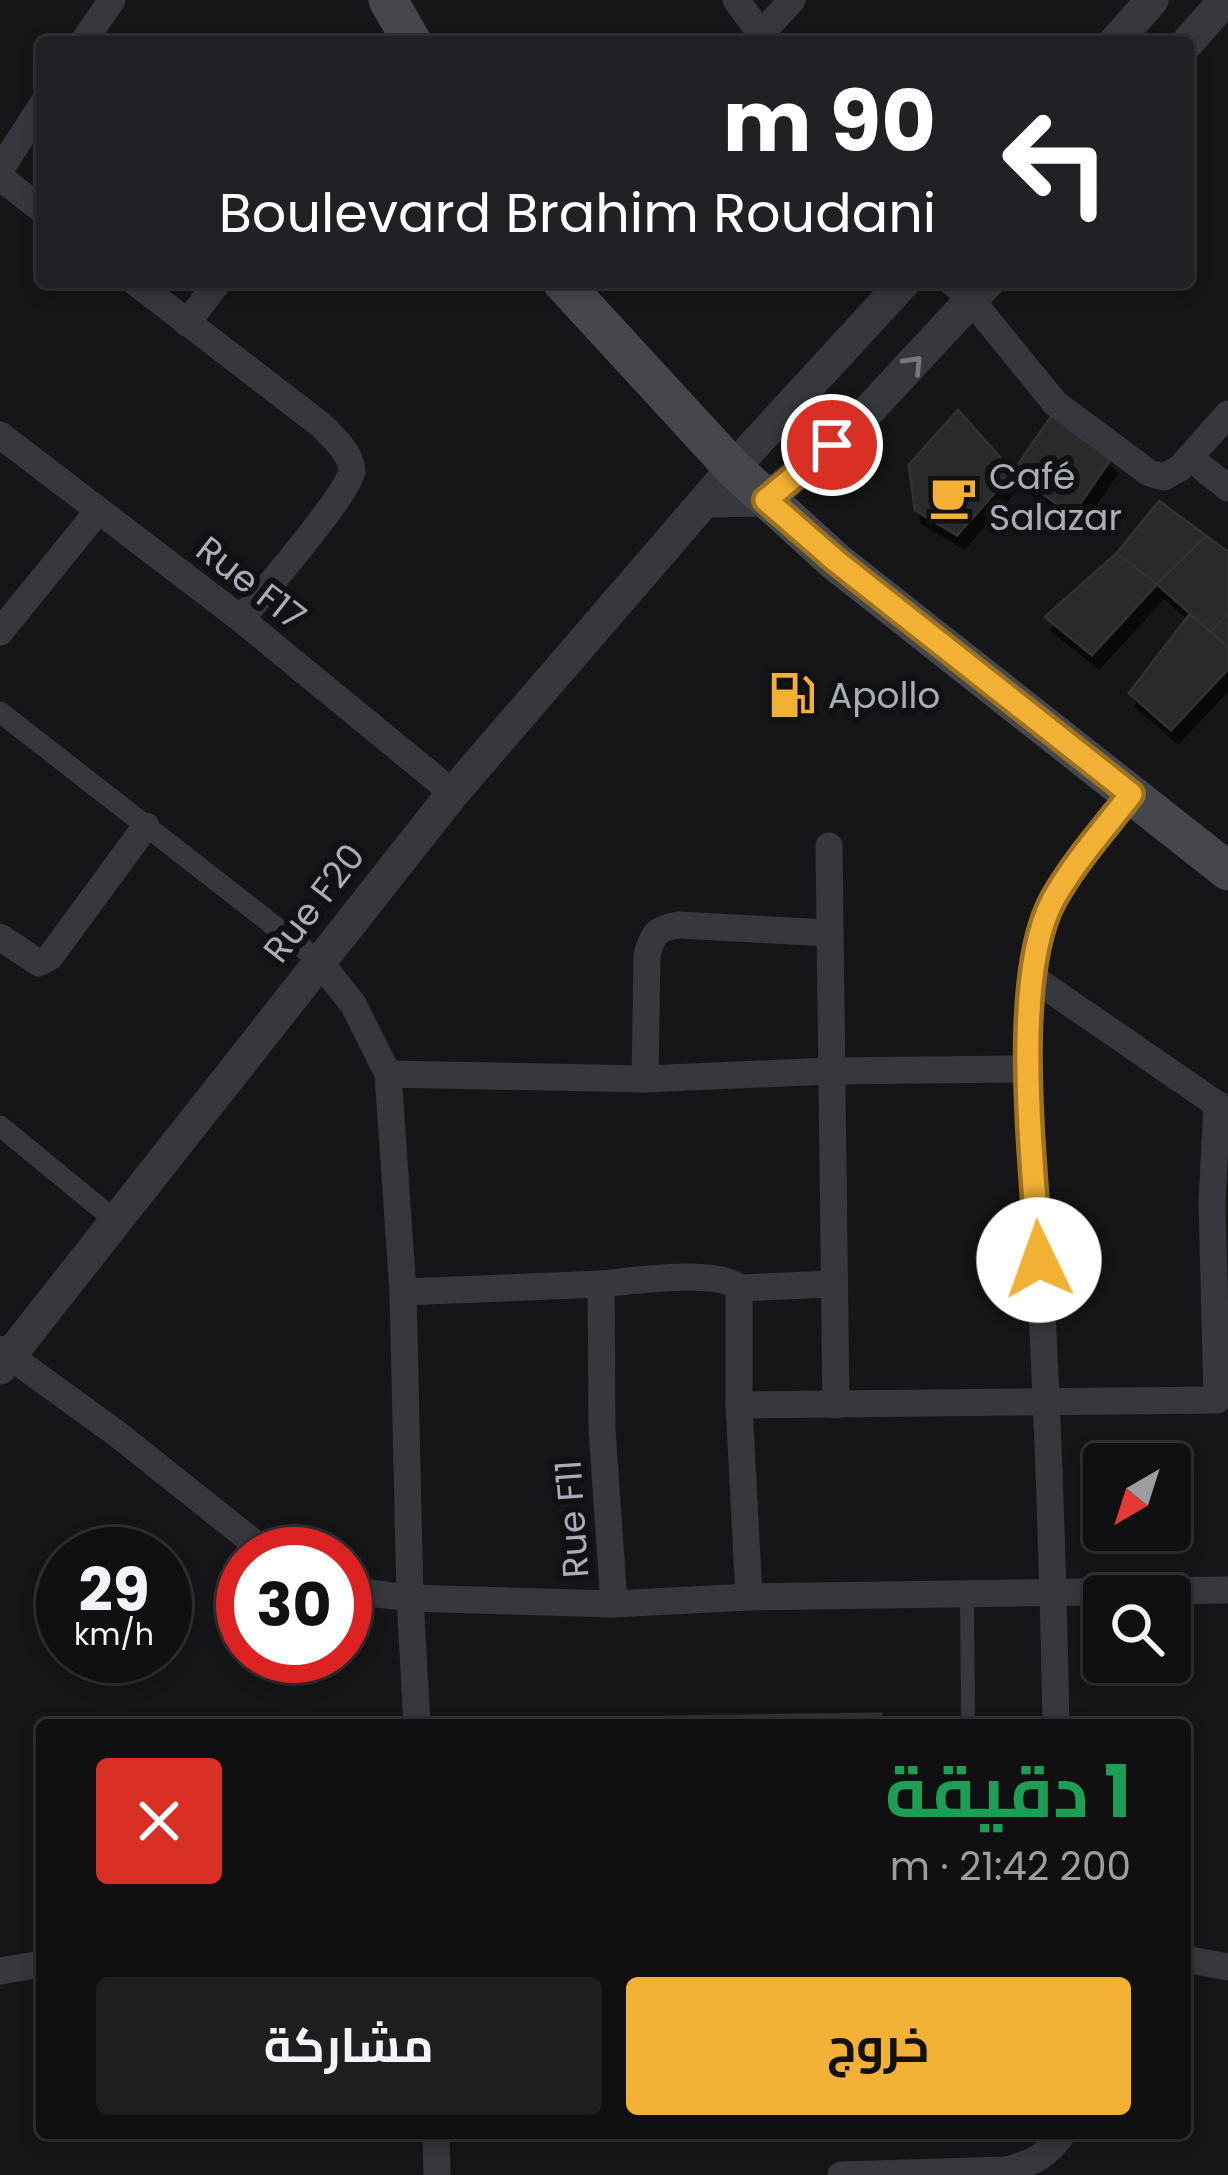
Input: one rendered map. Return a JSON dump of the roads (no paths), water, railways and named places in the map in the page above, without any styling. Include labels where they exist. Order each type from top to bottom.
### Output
[{"type":"main road","points":[[388,0],[409,36]]},
{"type":"main road","points":[[567,288],[766,500],[836,561],[1228,871]]},
{"type":"street","points":[[736,0],[763,36]]},
{"type":"street","points":[[765,36],[792,0]]},
{"type":"street","points":[[1120,36],[1152,0]]},
{"type":"street","points":[[1193,36],[1225,0]]},
{"type":"street","points":[[86,36],[102,4]]},
{"type":"street","points":[[36,115],[0,173],[36,204]]},
{"type":"street","points":[[143,288],[321,425],[346,453],[352,469],[350,481],[335,502],[241,619]]},
{"type":"street","points":[[187,323],[213,288]]},
{"type":"street","name":"Rue F20","points":[[3,1358],[453,793],[733,469],[899,288]]},
{"type":"street","points":[[708,501],[766,500],[856,424],[971,288],[1055,403],[1149,473],[1164,477],[1190,458],[1228,415]]},
{"type":"street","name":"Rue F17","points":[[0,435],[241,619],[453,793]]},
{"type":"street","points":[[1190,458],[1228,488]]},
{"type":"street","points":[[0,632],[98,511]]},
{"type":"street","points":[[0,712],[318,960],[353,1004],[388,1074],[403,1292],[417,1719]]},
{"type":"street","points":[[1056,1719],[1047,1404],[1028,1069],[1032,977],[1038,939],[1052,902],[1131,794]]},
{"type":"street","points":[[0,937],[39,963],[50,957],[146,826]]},
{"type":"street","points":[[829,846],[836,1405]]},
{"type":"street","points":[[645,1079],[647,956],[651,936],[662,927],[829,933]]},
{"type":"street","points":[[739,1405],[1216,1400],[1212,1202],[1222,1108],[1032,977]]},
{"type":"street","points":[[388,1074],[645,1079],[830,1070],[1028,1069]]},
{"type":"street","points":[[0,1126],[116,1221]]},
{"type":"street","points":[[403,1292],[721,1278],[739,1288],[833,1284]]},
{"type":"street","name":"Rue F11","points":[[601,1284],[602,1429],[614,1604]]},
{"type":"street","points":[[739,1288],[739,1405],[749,1597]]},
{"type":"street","points":[[3,1358],[116,1433],[234,1527]]},
{"type":"street","points":[[372,1593],[614,1604],[749,1597],[1228,1590]]},
{"type":"street","points":[[1191,1960],[1228,1967]]},
{"type":"street","points":[[0,1971],[36,1965]]},
{"type":"street","points":[[436,2139],[437,2175]]},
{"type":"street","points":[[841,2175],[1006,2172],[1048,2154],[1059,2139]]},
{"type":"lane","points":[[967,1594],[968,1719]]},
{"type":"place","name":"Café Salazar","points":[[953,497]]},
{"type":"place","name":"Apollo","points":[[792,695]]}]
